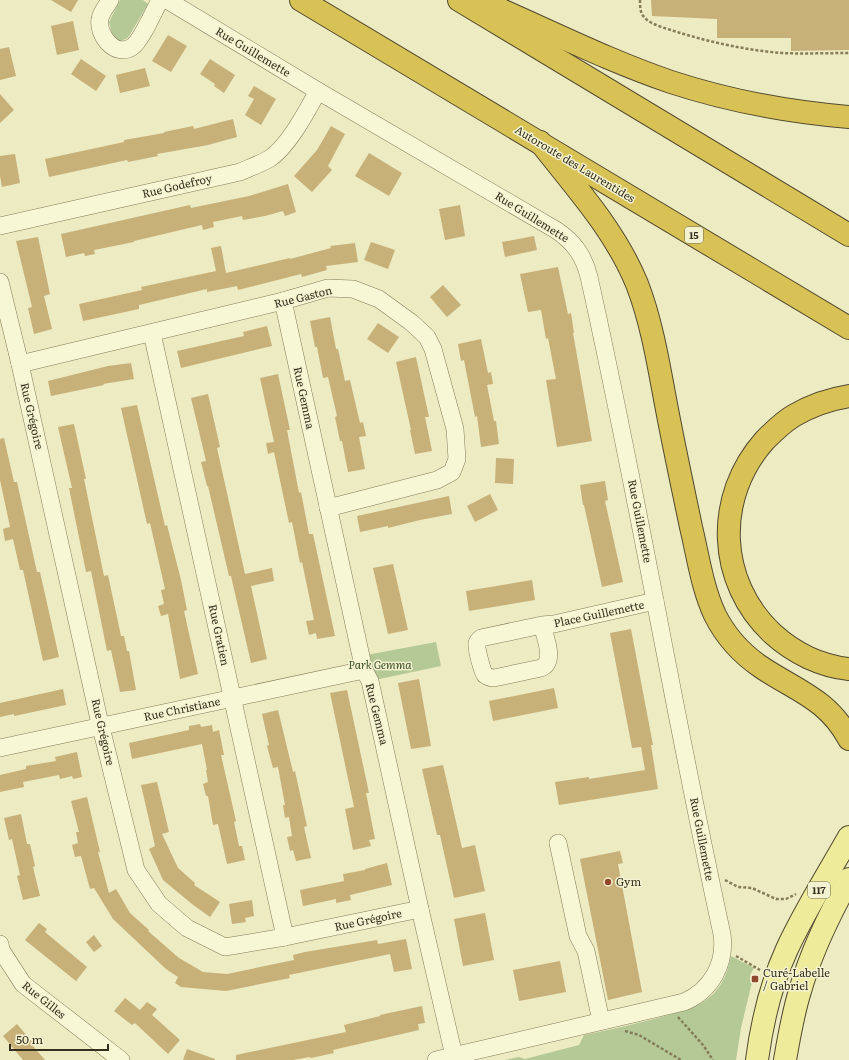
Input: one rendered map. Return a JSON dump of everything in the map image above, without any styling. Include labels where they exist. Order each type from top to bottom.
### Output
[{"type":"highway","name":"Autoroute des Laurentides","points":[[301,0],[849,328]]},
{"type":"highway","points":[[459,0],[849,235]]},
{"type":"highway","points":[[478,0],[623,63],[672,82],[724,98],[792,111],[849,117]]},
{"type":"highway","points":[[540,142],[607,229],[624,257],[637,285],[657,358],[674,449],[701,572],[715,616],[730,639],[745,654],[761,667],[820,703],[837,720],[849,738]]},
{"type":"highway","points":[[849,396],[828,400],[794,416],[776,429],[761,445],[748,463],[737,484],[730,515],[729,535],[731,557],[740,588],[750,606],[761,621],[779,638],[797,651],[824,663],[849,669]]},
{"type":"main road","name":"117","points":[[757,1060],[763,1023],[769,999],[787,950],[817,892],[849,837]]},
{"type":"main road","name":"117","points":[[785,1060],[799,992],[808,966],[820,935],[849,879]]},
{"type":"street","points":[[110,0],[100,19],[102,34],[108,44],[124,50],[129,49],[136,43],[160,0]]},
{"type":"street","name":"Rue Guillemette","points":[[168,0],[318,91],[556,230],[566,237],[580,252],[587,268],[593,291],[723,940],[721,960],[714,977],[706,988],[690,999],[436,1060]]},
{"type":"street","name":"Rue Godefroy","points":[[0,226],[240,172],[269,159],[285,143],[318,91]]},
{"type":"street","name":"Rue Grégoire","points":[[0,282],[20,364],[101,727],[136,870],[159,904],[187,928],[225,947],[285,937],[420,910]]},
{"type":"street","name":"Rue Gaston","points":[[20,364],[283,302],[328,288],[354,289],[379,299],[412,323],[427,337],[433,349],[455,429],[457,458],[452,472],[437,480],[328,508]]},
{"type":"street","name":"Rue Gemma","points":[[283,302],[364,670],[370,680],[420,910],[454,1056]]},
{"type":"street","name":"Rue Gratien","points":[[152,333],[285,937]]},
{"type":"street","name":"Place Guillemette","points":[[542,625],[554,624],[655,601]]},
{"type":"street","name":"Rue Christiane","points":[[0,748],[364,670]]},
{"type":"street","points":[[558,843],[578,936],[586,951],[601,1021]]},
{"type":"street","name":"Rue Gilles","points":[[0,949],[22,984],[112,1058]]},
{"type":"path","points":[[640,0],[640,12],[650,22],[713,42],[782,53],[849,53]]},
{"type":"path","points":[[708,870],[738,887],[752,888],[776,899],[786,899],[798,894]]},
{"type":"path","points":[[731,953],[760,970]]},
{"type":"path","points":[[670,1005],[674,1014],[703,1046],[713,1060]]},
{"type":"path","points":[[621,1030],[639,1036],[682,1060]]},
{"type":"green space","points":[[120,0],[143,0],[148,4],[129,36],[126,39],[118,41],[113,37],[109,22]]},
{"type":"green space","name":"Park Gemma","points":[[436,642],[441,666],[370,681],[361,656]]},
{"type":"green space","points":[[731,956],[754,968],[750,975],[753,978],[741,1028],[736,1060],[505,1060],[519,1057],[525,1059],[579,1045],[584,1035],[654,1019],[694,1007],[713,994],[721,984],[727,972]]},
{"type":"building","points":[[51,0],[78,0],[71,12]]},
{"type":"building","points":[[651,0],[849,0],[849,50],[791,51],[791,38],[717,38],[717,19],[652,16]]},
{"type":"building","points":[[73,21],[79,50],[57,55],[51,26]]},
{"type":"building","points":[[168,35],[187,46],[171,72],[152,61]]},
{"type":"building","points":[[9,47],[16,76],[0,80],[0,49]]},
{"type":"building","points":[[81,59],[106,76],[96,91],[71,74]]},
{"type":"building","points":[[210,59],[235,75],[224,93],[214,86],[215,84],[200,74]]},
{"type":"building","points":[[145,68],[150,86],[120,93],[116,75]]},
{"type":"building","points":[[254,86],[276,99],[261,125],[245,115],[254,99],[248,96]]},
{"type":"building","points":[[0,94],[14,110],[0,123]]},
{"type":"building","points":[[233,119],[237,137],[208,145],[157,154],[158,156],[128,162],[127,160],[49,177],[45,159],[124,142],[124,140],[193,126],[194,129]]},
{"type":"building","points":[[331,126],[345,134],[328,166],[332,170],[312,192],[294,176],[317,150]]},
{"type":"building","points":[[369,153],[402,173],[389,196],[355,176]]},
{"type":"building","points":[[15,154],[20,183],[2,187],[0,176],[0,156]]},
{"type":"building","points":[[288,184],[296,212],[285,216],[283,211],[243,220],[242,216],[213,222],[214,227],[203,230],[202,225],[134,242],[94,250],[95,254],[85,256],[84,253],[66,257],[61,234],[190,205],[191,208],[249,196]]},
{"type":"building","points":[[460,205],[465,236],[445,240],[439,209]]},
{"type":"building","points":[[534,236],[537,250],[505,257],[502,242]]},
{"type":"building","points":[[38,237],[50,294],[44,296],[52,329],[34,334],[28,308],[32,307],[16,241]]},
{"type":"building","points":[[371,242],[395,250],[388,269],[364,260]]},
{"type":"building","points":[[355,243],[358,262],[326,266],[327,270],[302,277],[301,274],[238,290],[237,286],[207,292],[207,289],[139,305],[139,309],[83,321],[79,304],[142,290],[141,287],[216,271],[211,248],[221,246],[226,273],[290,259],[331,248],[330,246]]},
{"type":"building","points":[[558,267],[568,314],[571,313],[573,333],[592,441],[557,447],[546,380],[556,379],[548,338],[546,339],[541,310],[528,312],[520,274]]},
{"type":"building","points":[[443,285],[461,305],[447,317],[430,297]]},
{"type":"building","points":[[330,317],[336,349],[338,349],[345,381],[350,380],[360,423],[363,422],[366,436],[359,437],[365,469],[348,472],[342,441],[340,441],[335,417],[337,416],[328,377],[323,378],[310,321]]},
{"type":"building","points":[[378,323],[399,337],[388,353],[367,339]]},
{"type":"building","points":[[267,326],[272,346],[181,368],[177,351],[244,336],[243,332]]},
{"type":"building","points":[[481,339],[488,373],[491,372],[493,384],[487,385],[494,421],[496,421],[499,444],[481,447],[477,416],[475,417],[464,360],[461,361],[458,344]]},
{"type":"building","points":[[416,357],[429,417],[425,417],[432,451],[415,454],[396,362]]},
{"type":"building","points":[[131,363],[134,379],[103,384],[104,385],[51,396],[48,381],[108,366]]},
{"type":"building","points":[[278,374],[290,430],[287,430],[299,493],[301,492],[309,534],[313,534],[335,636],[317,639],[316,633],[309,635],[306,621],[314,620],[302,562],[300,563],[292,522],[289,523],[274,452],[268,454],[266,443],[274,442],[260,378]]},
{"type":"building","points":[[208,394],[220,447],[217,448],[245,574],[272,568],[274,581],[251,586],[267,659],[251,663],[231,576],[229,576],[201,462],[206,461],[191,398]]},
{"type":"building","points":[[137,405],[165,526],[167,525],[181,580],[187,610],[184,611],[198,674],[180,679],[168,614],[161,616],[158,606],[164,604],[161,590],[165,589],[150,523],[147,524],[121,408]]},
{"type":"building","points":[[74,424],[104,576],[108,575],[121,636],[124,636],[127,651],[129,651],[136,690],[120,692],[111,650],[107,651],[91,571],[86,572],[69,488],[72,488],[58,427]]},
{"type":"building","points":[[4,438],[14,482],[17,482],[37,572],[40,572],[59,657],[43,661],[23,570],[20,570],[13,539],[5,541],[3,529],[10,527],[0,480],[0,439]]},
{"type":"building","points":[[496,458],[514,459],[513,484],[495,483]]},
{"type":"building","points":[[605,481],[608,500],[605,501],[623,582],[602,587],[583,505],[580,485]]},
{"type":"building","points":[[490,494],[498,510],[475,522],[467,506]]},
{"type":"building","points":[[449,496],[452,514],[388,528],[388,526],[360,532],[357,516]]},
{"type":"building","points":[[393,564],[408,630],[388,634],[373,568]]},
{"type":"building","points":[[532,580],[535,600],[469,611],[466,591]]},
{"type":"building","points":[[631,629],[653,745],[651,745],[658,789],[559,805],[555,782],[589,777],[589,779],[645,770],[641,747],[632,748],[610,633]]},
{"type":"building","points":[[419,679],[431,746],[411,749],[398,683]]},
{"type":"building","points":[[554,688],[558,708],[493,721],[489,701]]},
{"type":"building","points":[[63,689],[66,705],[14,716],[14,714],[0,717],[0,703]]},
{"type":"building","points":[[347,690],[369,793],[366,793],[375,839],[369,840],[371,846],[353,850],[345,809],[354,807],[330,693]]},
{"type":"building","points":[[278,710],[293,772],[295,771],[307,826],[304,827],[311,858],[296,861],[293,850],[290,851],[287,837],[292,836],[289,817],[285,818],[283,805],[285,805],[278,767],[273,768],[267,746],[269,745],[262,714]]},
{"type":"building","points":[[200,724],[201,727],[212,725],[213,732],[219,730],[224,755],[221,755],[236,821],[234,822],[239,846],[242,846],[245,860],[227,864],[218,824],[213,825],[208,796],[206,796],[203,784],[208,782],[202,744],[132,759],[129,743],[189,730],[189,726]]},
{"type":"building","points":[[77,752],[82,777],[73,779],[72,776],[60,779],[59,775],[23,782],[24,787],[0,792],[0,775],[26,769],[26,766],[56,761],[55,757]]},
{"type":"building","points":[[443,765],[462,848],[475,845],[485,891],[454,898],[440,835],[437,835],[422,769]]},
{"type":"building","points":[[157,782],[169,832],[162,834],[178,868],[195,883],[194,885],[220,902],[210,917],[163,880],[149,849],[155,846],[141,785]]},
{"type":"building","points":[[87,797],[100,852],[98,852],[109,893],[116,889],[130,913],[149,930],[148,931],[179,958],[203,972],[227,974],[294,960],[293,955],[305,952],[377,940],[378,944],[406,939],[412,969],[394,972],[390,954],[289,975],[290,978],[226,991],[181,987],[175,983],[178,977],[166,969],[113,919],[94,888],[90,889],[81,856],[75,857],[72,845],[78,843],[76,832],[79,832],[71,801]]},
{"type":"building","points":[[21,814],[27,844],[30,844],[35,866],[33,867],[40,896],[23,900],[17,876],[20,875],[12,839],[9,840],[4,818]]},
{"type":"building","points":[[620,851],[623,863],[618,864],[642,992],[608,1000],[580,859]]},
{"type":"building","points":[[387,863],[392,885],[350,895],[351,900],[336,903],[336,899],[303,906],[300,890],[344,881],[343,874],[365,870]]},
{"type":"building","points":[[252,900],[254,916],[245,918],[246,922],[232,924],[229,904]]},
{"type":"building","points":[[485,913],[494,960],[463,966],[454,919]]},
{"type":"building","points":[[39,923],[47,929],[45,932],[87,967],[76,981],[25,940]]},
{"type":"building","points":[[94,935],[102,946],[94,952],[86,942]]},
{"type":"building","points":[[560,961],[566,992],[519,1001],[513,970]]},
{"type":"building","points":[[125,998],[140,1010],[147,1002],[157,1009],[152,1015],[180,1040],[168,1054],[135,1023],[132,1025],[114,1011]]},
{"type":"building","points":[[422,1006],[425,1023],[418,1024],[419,1030],[333,1050],[334,1053],[311,1058],[293,1060],[236,1060],[236,1055],[346,1032],[344,1025]]},
{"type":"building","points":[[17,1024],[45,1060],[23,1060],[3,1036]]},
{"type":"building","points":[[187,1049],[215,1059],[215,1060],[183,1060]]},
{"type":"place","name":"Gym","points":[[608,882]]},
{"type":"place","name":"Curé-Labelle / Gabriel","points":[[755,979]]}]
